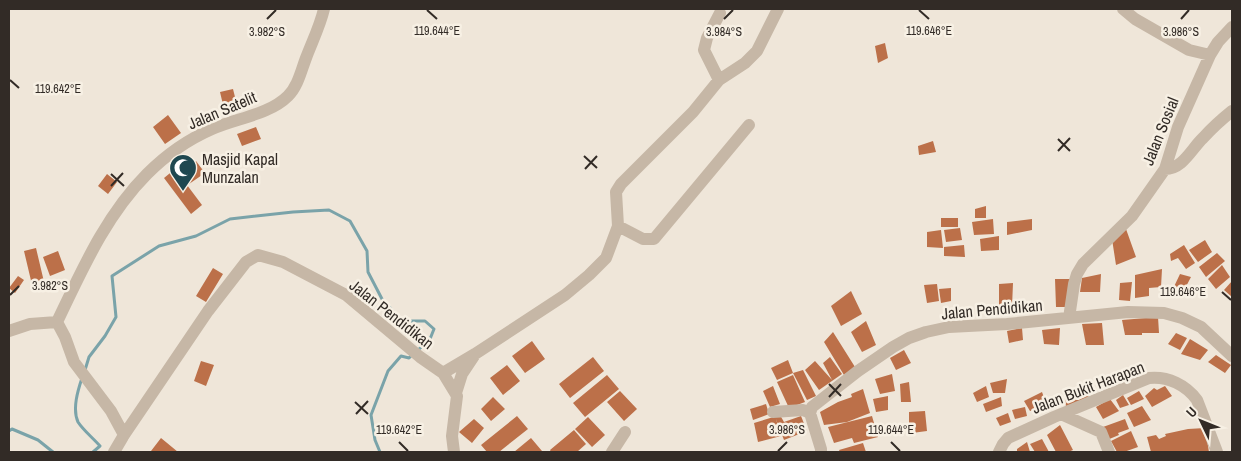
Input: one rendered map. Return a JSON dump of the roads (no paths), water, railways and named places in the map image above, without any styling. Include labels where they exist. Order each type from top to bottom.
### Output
[{"type":"street","name":"Jalan Satelit","points":[[57,322],[100,235],[133,189],[147,174],[190,141],[213,128],[270,108],[289,95],[297,83],[324,9]]},
{"type":"street","points":[[443,373],[565,295],[606,258],[618,226],[616,192],[621,184],[693,112],[719,80],[757,51],[778,9]]},
{"type":"street","points":[[1123,9],[1135,19],[1189,50],[1210,55]]},
{"type":"street","points":[[719,80],[704,50],[720,13]]},
{"type":"street","name":"Jalan Sosial","points":[[1069,318],[1077,274],[1083,264],[1132,216],[1167,169],[1178,127],[1210,55],[1218,42],[1232,27]]},
{"type":"street","points":[[1167,169],[1187,157],[1202,139],[1232,111]]},
{"type":"street","points":[[618,226],[643,239],[654,240],[749,125]]},
{"type":"street","name":"Jalan Pendidikan","points":[[124,435],[208,311],[246,262],[258,255],[282,262],[346,295],[407,347],[443,373],[456,393]]},
{"type":"street","name":"Jalan Pendidikan","points":[[810,414],[814,405],[858,371],[909,338],[949,327],[1128,312],[1164,313],[1182,318],[1201,328],[1232,356]]},
{"type":"street","points":[[9,331],[30,324],[57,322],[69,346],[74,362],[111,412],[124,435],[114,452]]},
{"type":"street","points":[[454,452],[452,436],[456,393],[462,374],[475,354]]},
{"type":"street","name":"Jalan Bukit Harapan","points":[[999,452],[1002,444],[1008,438],[1149,378],[1164,379],[1185,388],[1197,400],[1217,452]]},
{"type":"street","points":[[773,412],[803,410],[810,414],[821,452]]},
{"type":"street","points":[[1061,414],[1101,432],[1109,452]]},
{"type":"street","points":[[612,452],[625,432]]},
{"type":"waterway","points":[[85,370],[89,357],[105,336],[116,317],[112,276],[159,246],[196,236],[230,219],[293,212],[329,210],[350,221],[367,251],[368,272],[382,299],[402,321],[425,321],[434,329],[430,339],[418,350]]},
{"type":"waterway","points":[[380,452],[375,440],[371,415],[388,371],[401,356],[409,358],[413,354]]},
{"type":"waterway","points":[[82,378],[76,400],[76,417],[80,425],[100,446],[93,452]]},
{"type":"waterway","points":[[9,431],[12,429],[38,440],[53,452]]},
{"type":"place","name":"Masjid Kapal Munzalan","points":[[183,192]]}]
